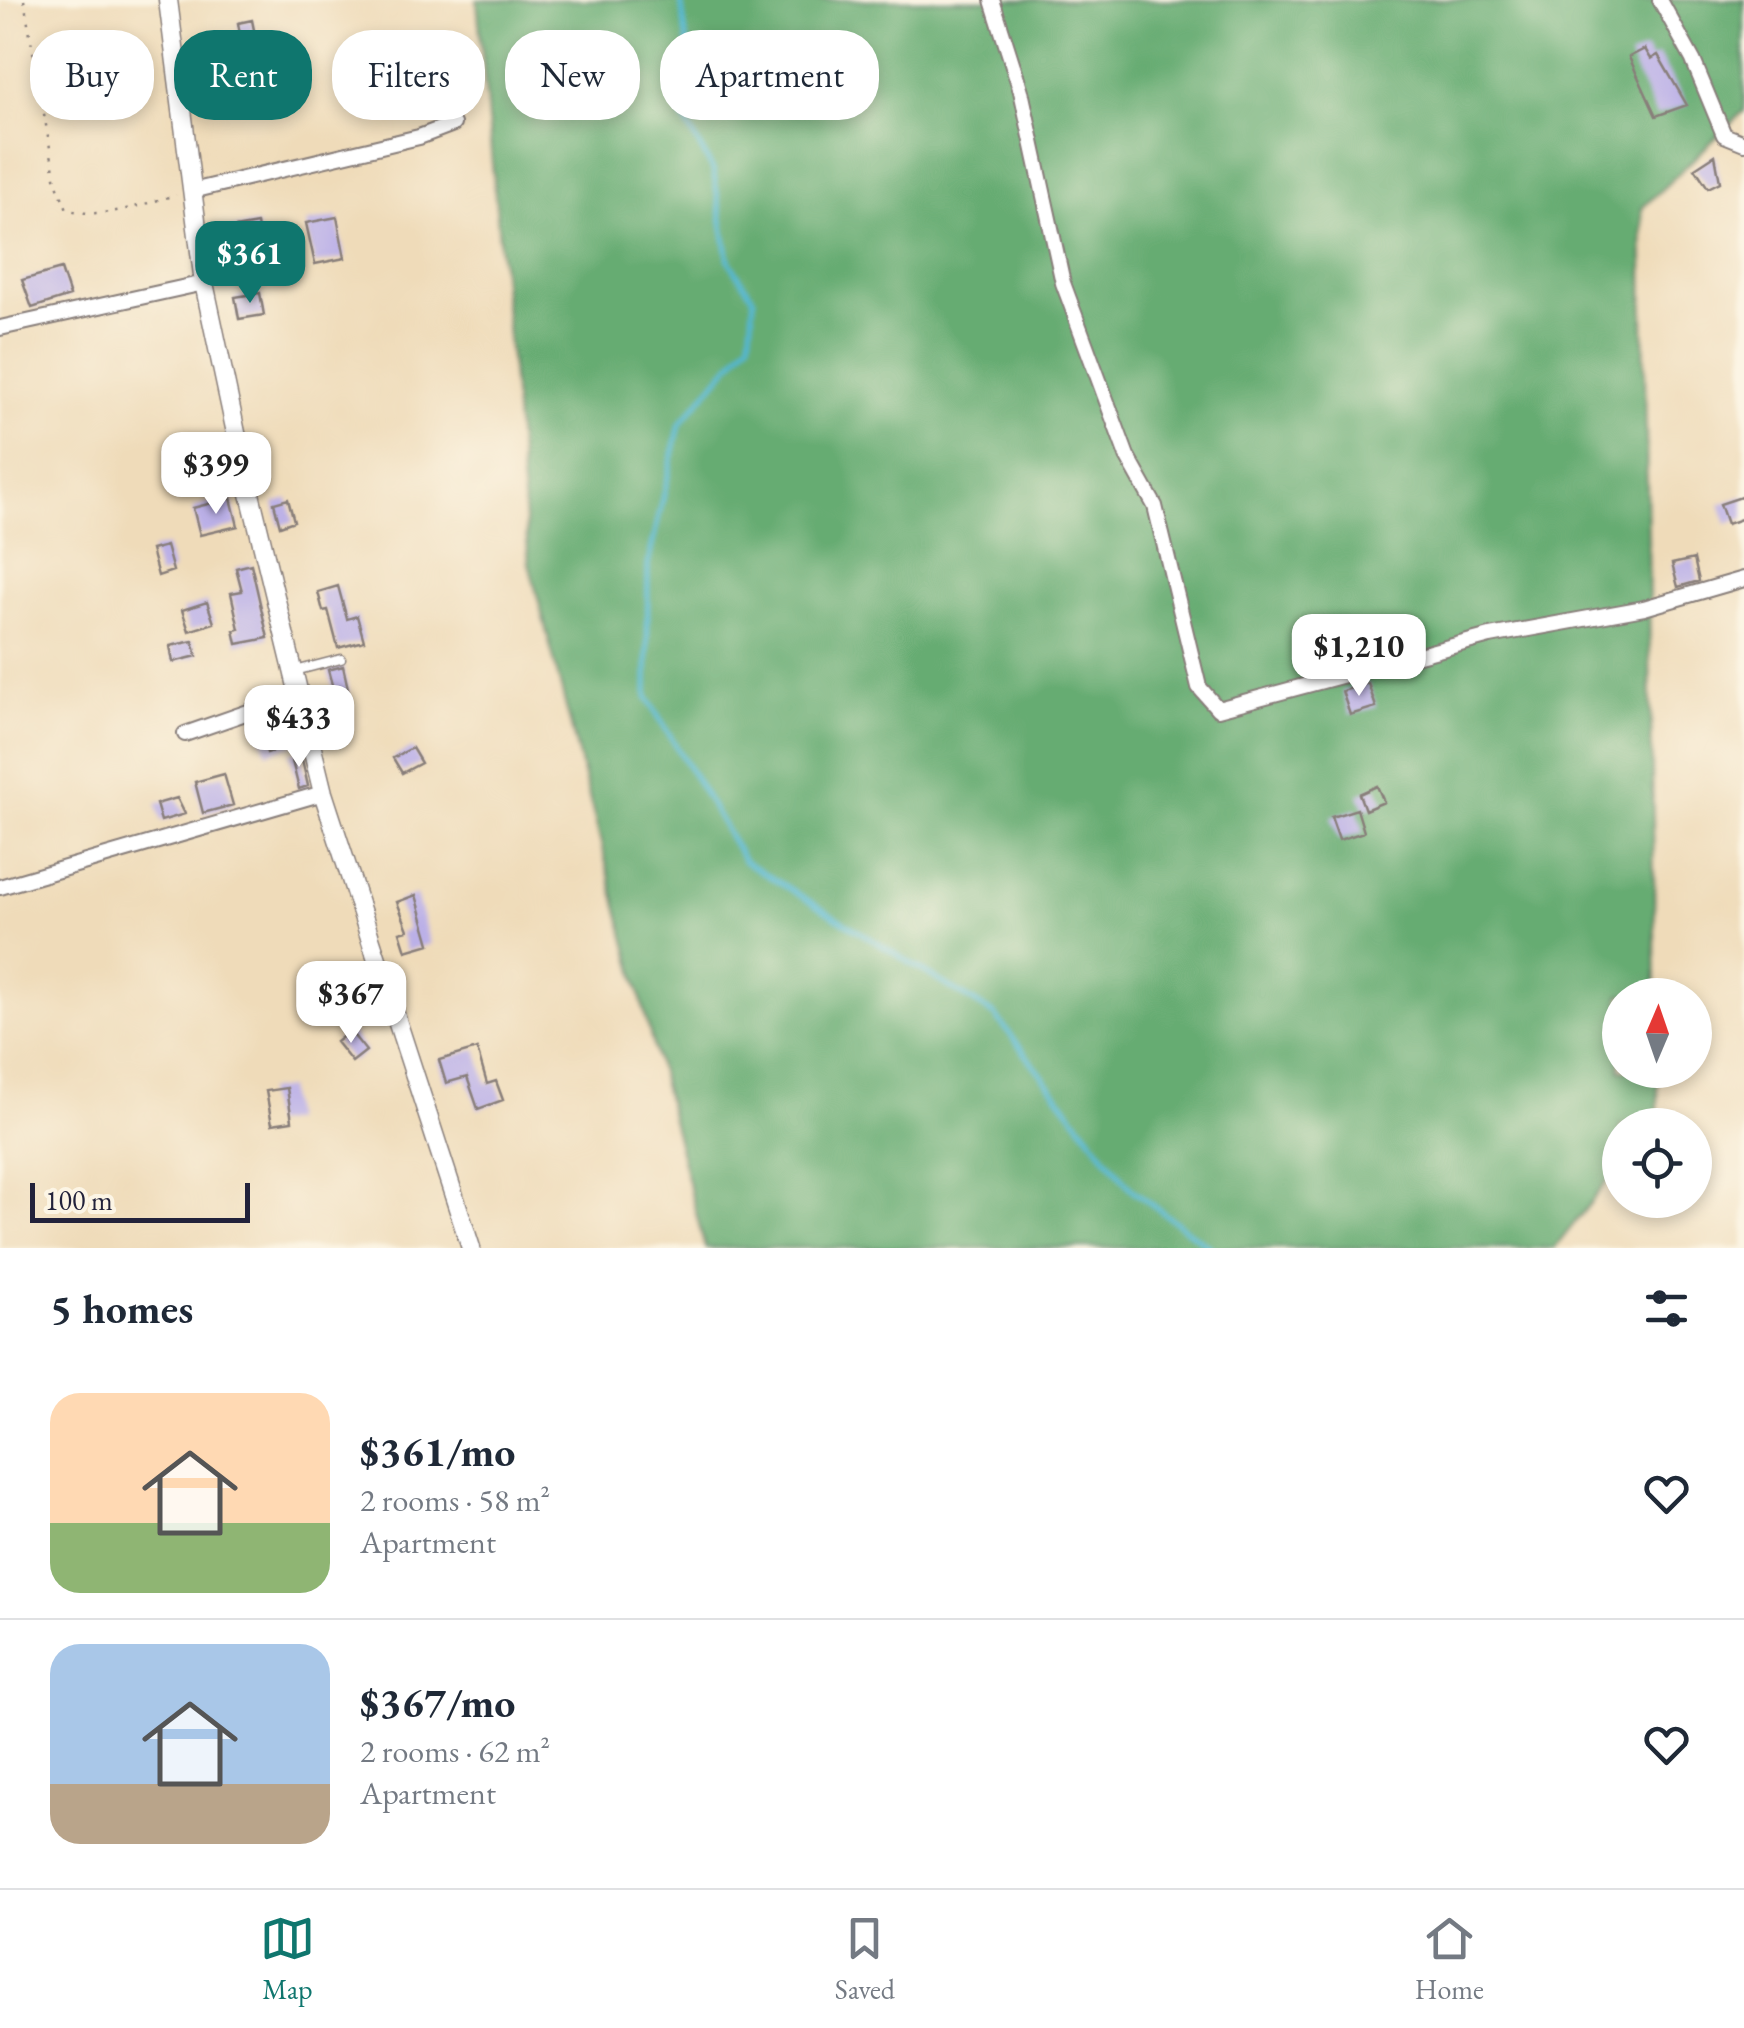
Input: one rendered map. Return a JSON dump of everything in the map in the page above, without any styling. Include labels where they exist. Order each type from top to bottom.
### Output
[{"type":"street","points":[[168,0],[204,282],[323,793],[471,1248]]},
{"type":"street","points":[[992,0],[1020,91],[1063,282],[1127,456],[1154,506],[1199,687],[1218,709],[1490,636],[1644,608],[1744,579]]},
{"type":"street","points":[[1660,0],[1693,60],[1724,135],[1744,143]]},
{"type":"street","points":[[192,191],[419,136],[453,124]]},
{"type":"street","points":[[0,328],[204,282]]},
{"type":"street","points":[[185,734],[300,694]]},
{"type":"street","points":[[0,886],[323,793]]},
{"type":"lane","points":[[295,671],[340,659]]},
{"type":"path","points":[[24,0],[56,182],[67,209],[82,214],[110,212],[192,191]]},
{"type":"green space","points":[[477,0],[1744,0],[1744,111],[1642,208],[1656,978],[1602,978],[1602,1088],[1658,1088],[1658,1108],[1602,1108],[1602,1188],[1555,1248],[705,1248],[529,563],[485,87],[485,30],[480,30]]},
{"type":"building","points":[[252,20],[254,30],[239,30],[238,23]]},
{"type":"building","points":[[1645,49],[1651,59],[1658,55],[1687,105],[1656,116],[1629,57]]},
{"type":"building","points":[[1715,155],[1720,182],[1708,188],[1695,168]]},
{"type":"building","points":[[337,217],[345,258],[315,264],[306,223]]},
{"type":"building","points":[[257,224],[264,261],[236,267],[229,229]]},
{"type":"building","points":[[61,269],[70,296],[32,308],[22,280]]},
{"type":"building","points":[[260,293],[264,315],[239,319],[235,297]]},
{"type":"building","points":[[1744,496],[1744,518],[1727,524],[1720,504]]},
{"type":"building","points":[[231,498],[238,526],[200,535],[193,508]]},
{"type":"building","points":[[288,499],[294,521],[280,526],[274,503]]},
{"type":"building","points":[[166,546],[173,571],[158,576],[151,550]]},
{"type":"building","points":[[1694,559],[1699,581],[1678,587],[1672,564]]},
{"type":"building","points":[[251,564],[268,638],[237,644],[234,630],[239,629],[231,593],[242,591],[236,568]]},
{"type":"building","points":[[338,586],[347,619],[357,616],[364,641],[338,648],[328,610],[323,611],[318,592]]},
{"type":"building","points":[[207,602],[214,623],[189,631],[182,610]]},
{"type":"building","points":[[193,641],[197,656],[173,662],[170,646]]},
{"type":"building","points":[[343,666],[349,693],[335,696],[328,670]]},
{"type":"building","points":[[1368,683],[1376,707],[1350,715],[1342,691]]},
{"type":"building","points":[[286,722],[293,745],[267,753],[260,730]]},
{"type":"building","points":[[412,748],[421,763],[402,773],[393,758]]},
{"type":"building","points":[[300,751],[308,786],[299,789],[290,753]]},
{"type":"building","points":[[224,774],[233,805],[203,813],[195,782]]},
{"type":"building","points":[[1377,786],[1384,802],[1365,810],[1359,794]]},
{"type":"building","points":[[177,798],[185,814],[161,821],[156,804]]},
{"type":"building","points":[[1357,809],[1364,832],[1339,840],[1331,817]]},
{"type":"building","points":[[416,895],[430,944],[406,951],[400,932],[408,930],[397,902]]},
{"type":"building","points":[[350,1031],[366,1051],[352,1062],[336,1042]]},
{"type":"building","points":[[477,1049],[487,1084],[496,1081],[503,1100],[478,1109],[467,1077],[446,1083],[439,1060]]},
{"type":"building","points":[[287,1088],[292,1121],[272,1124],[266,1091]]},
{"type":"waterway","points":[[681,0],[689,59],[683,117],[713,170],[729,261],[754,299],[750,341],[680,424],[648,564],[647,697],[744,861],[995,1015],[1131,1189],[1211,1248]]}]
